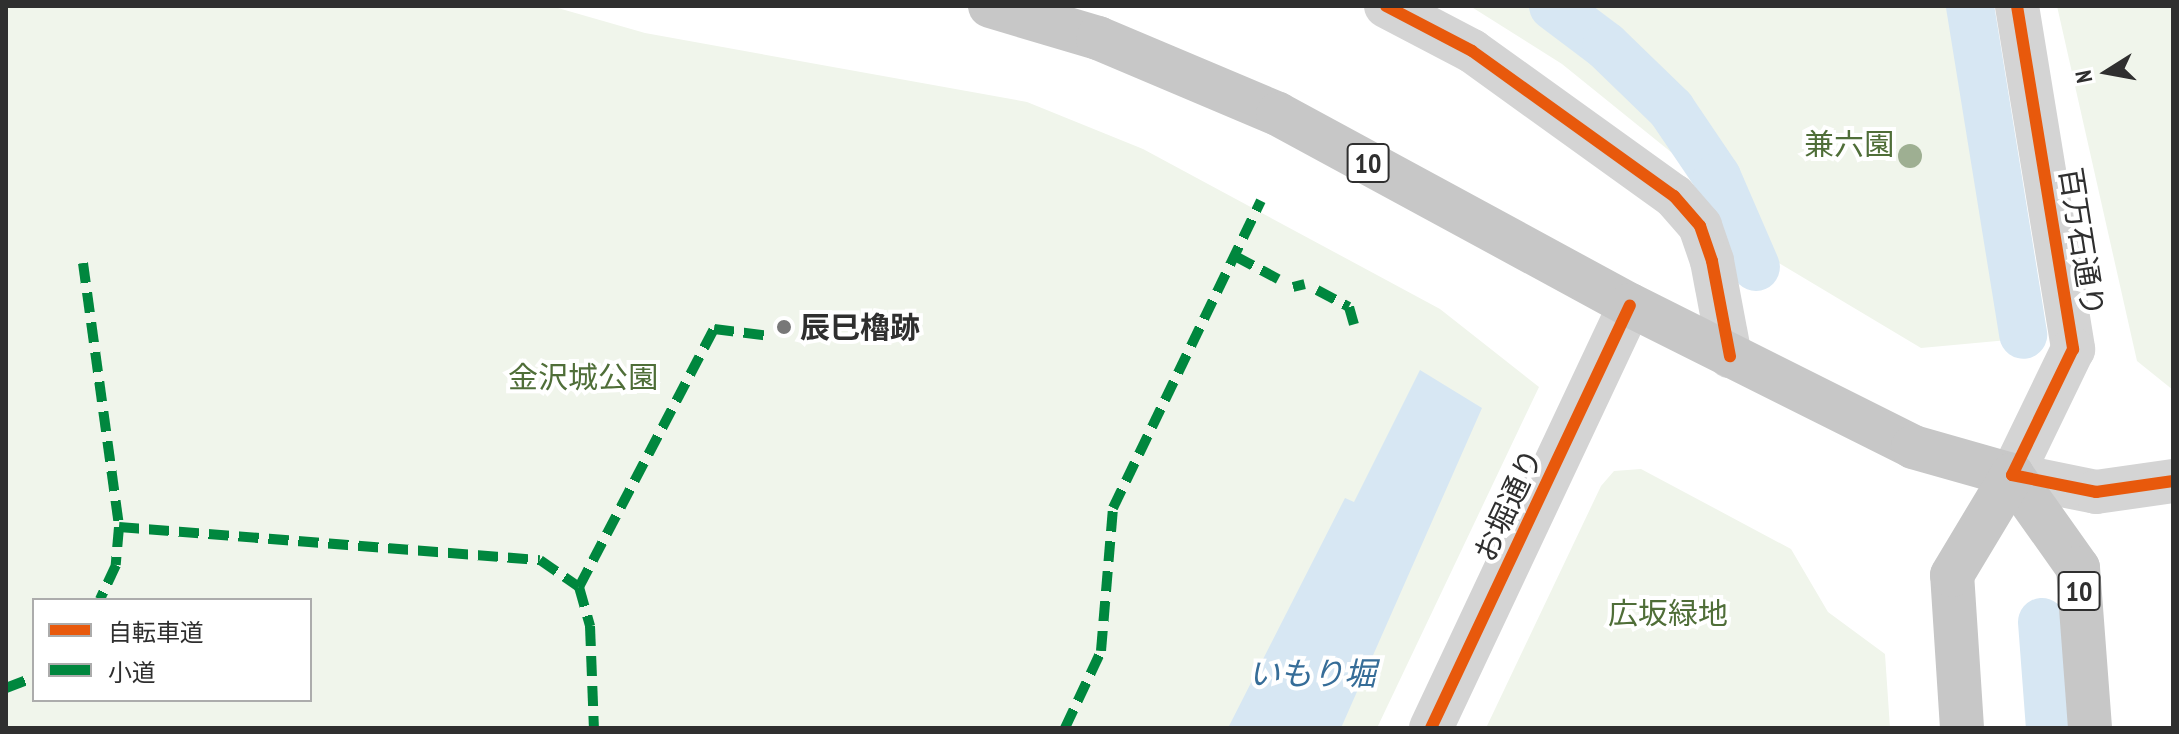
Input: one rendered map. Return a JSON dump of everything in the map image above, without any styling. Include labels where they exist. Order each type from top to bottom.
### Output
[{"type":"main road","name":"10","points":[[990,6],[1098,38],[1278,114],[1630,305],[1913,447],[2012,475],[2078,568],[2090,728]]},
{"type":"main road","name":"百万石通り","points":[[1962,728],[1952,575],[2012,475]]},
{"type":"street","points":[[1386,6],[1472,51],[1674,196],[1704,238],[1730,356]]},
{"type":"street","name":"百万石通り","points":[[2012,475],[2073,349],[2017,6]]},
{"type":"street","name":"お堀通り","points":[[1431,728],[1630,305]]},
{"type":"street","points":[[2012,475],[2096,492],[2173,481]]},
{"type":"green space","name":"金沢城公園","points":[[6,6],[551,6],[645,33],[1027,102],[1143,149],[1440,309],[1539,387],[1377,728],[6,728]]},
{"type":"green space","name":"兼六園","points":[[1470,6],[1967,6],[2019,339],[1921,348],[1769,257],[1762,270],[1752,266],[1713,186],[1562,64]]},
{"type":"green space","points":[[2057,6],[2173,6],[2173,390],[2137,361]]},
{"type":"green space","name":"広坂緑地","points":[[1641,469],[1791,549],[1828,612],[1885,654],[1890,728],[1486,728],[1601,486],[1614,471]]},
{"type":"water","name":"いもり堀","points":[[1420,370],[1482,408],[1341,728],[1228,728],[1345,498],[1354,502]]},
{"type":"waterway","points":[[1553,6],[1606,46],[1671,109],[1717,177],[1756,267]]},
{"type":"waterway","points":[[1970,6],[2023,335]]},
{"type":"waterway","points":[[2042,622],[2050,728]]},
{"type":"marked path","points":[[1065,728],[1101,651],[1113,508],[1261,201]]},
{"type":"marked path","points":[[1235,256],[1278,279]]},
{"type":"marked path","points":[[83,263],[119,527],[116,565],[101,598]]},
{"type":"marked path","points":[[1293,287],[1305,284]]},
{"type":"marked path","points":[[1317,290],[1349,307],[1354,324]]},
{"type":"marked path","points":[[579,587],[714,329],[770,336]]},
{"type":"marked path","points":[[119,527],[540,560],[579,587],[590,626],[594,728]]},
{"type":"marked path","points":[[6,688],[32,678]]},
{"type":"cycle path","points":[[1386,6],[1472,51],[1674,196],[1700,226],[1712,261],[1730,356]]},
{"type":"cycle path","points":[[2017,6],[2073,349],[2012,475],[2096,492],[2173,481]]},
{"type":"cycle path","points":[[1431,728],[1630,305]]},
{"type":"place","name":"辰巳櫓跡","points":[[784,327]]}]
